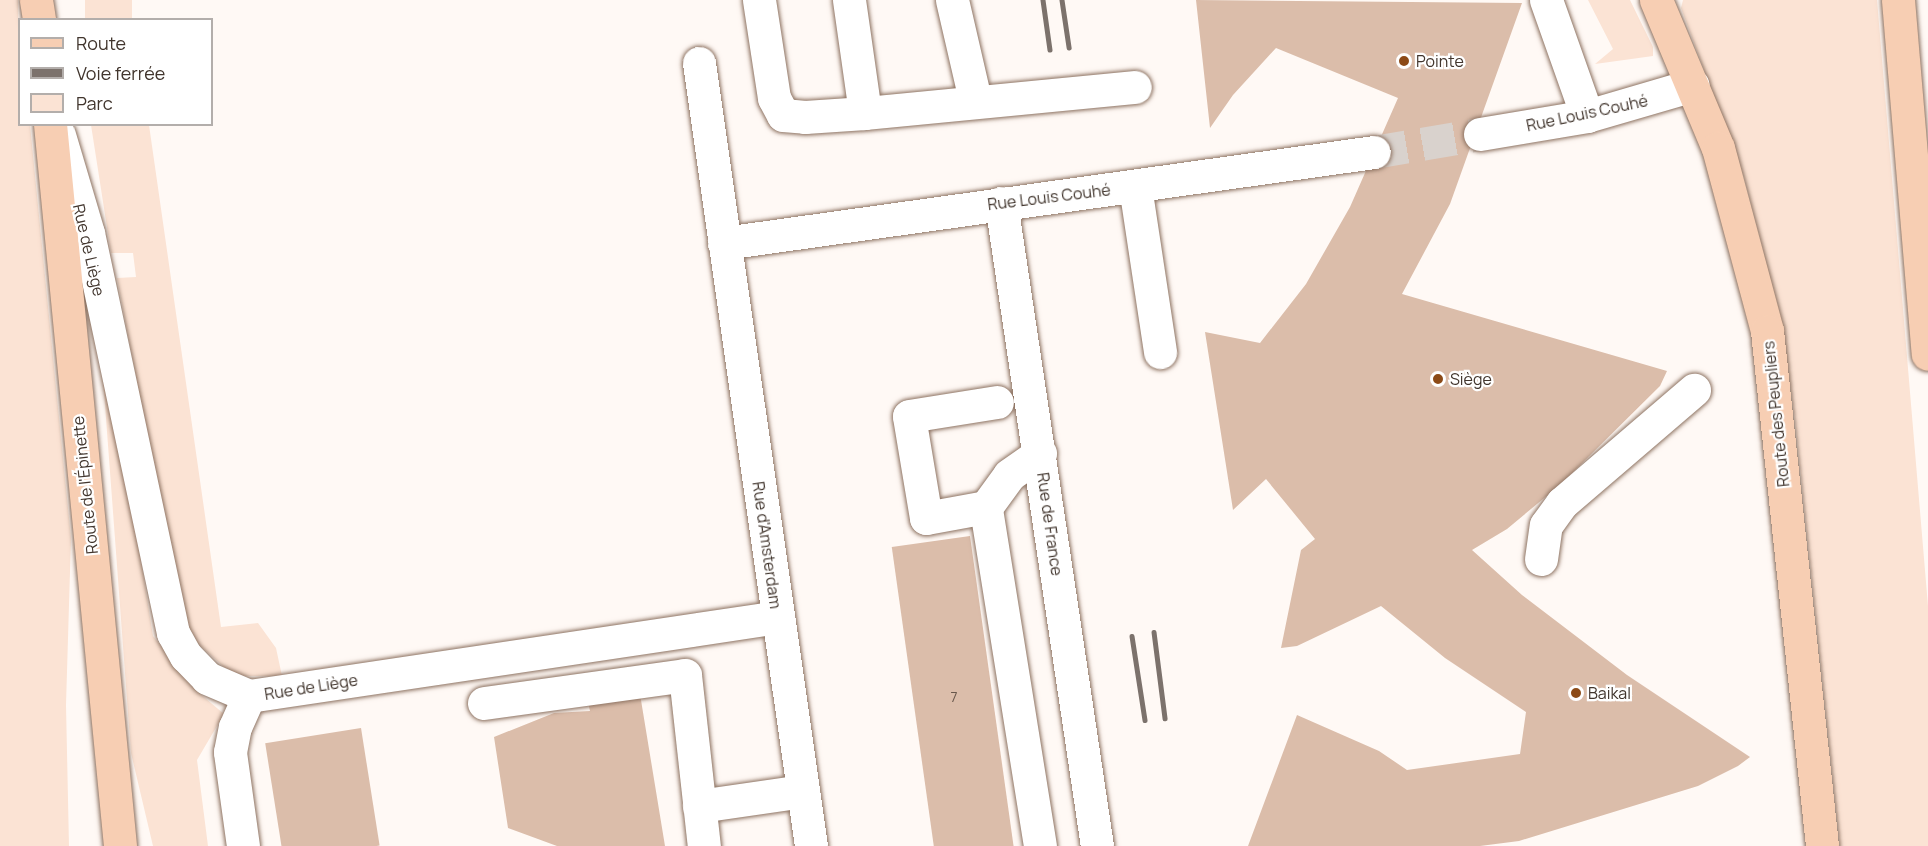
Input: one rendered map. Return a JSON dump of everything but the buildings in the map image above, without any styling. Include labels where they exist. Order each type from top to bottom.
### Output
[{"type":"main road","points":[[36,0],[39,18]]},
{"type":"main road","name":"Route des Peupliers","points":[[1656,0],[1718,148],[1767,331],[1822,846]]},
{"type":"main road","points":[[1898,0],[1928,354]]},
{"type":"main road","name":"Route de l'Épinette","points":[[50,126],[120,846]]},
{"type":"street","points":[[759,0],[774,98],[783,115],[806,117],[865,113],[975,100],[1135,87]]},
{"type":"street","points":[[849,0],[865,113]]},
{"type":"street","points":[[952,0],[975,100]]},
{"type":"street","points":[[1546,0],[1587,116]]},
{"type":"street","name":"Rue d'Amsterdam","points":[[699,63],[811,846]]},
{"type":"street","name":"Rue Louis Couhé","points":[[1480,134],[1587,116],[1693,85]]},
{"type":"street","name":"Rue de Liège","points":[[57,126],[88,233],[173,633],[186,657],[207,678],[249,696],[777,617]]},
{"type":"street","name":"Rue Louis Couhé","points":[[724,243],[1374,152]]},
{"type":"street","points":[[1135,186],[1160,352]]},
{"type":"street","name":"Rue de France","points":[[1001,203],[1097,846]]},
{"type":"street","points":[[1541,559],[1546,525],[1562,503],[1694,390]]},
{"type":"street","points":[[998,402],[909,416],[926,518],[986,507],[1009,475],[1040,453]]},
{"type":"street","points":[[986,507],[1040,846]]},
{"type":"street","points":[[484,703],[685,675],[704,846]]},
{"type":"street","points":[[243,846],[230,752],[235,727],[249,696]]},
{"type":"street","points":[[699,806],[803,791]]},
{"type":"green space","points":[[0,0],[18,0],[18,126],[30,126],[71,538],[66,705],[69,846],[0,846]]},
{"type":"green space","points":[[85,0],[132,0],[132,18],[85,18]]},
{"type":"green space","points":[[1588,0],[1630,0],[1653,47],[1653,56],[1595,64],[1613,49]]},
{"type":"green space","points":[[1683,0],[1877,0],[1928,606],[1928,846],[1840,846],[1795,418],[1780,316],[1744,177],[1681,8]]},
{"type":"green space","points":[[91,126],[149,126],[221,627],[258,623],[276,648],[282,676],[234,676],[185,632],[117,278],[136,277],[133,253],[111,253]]},
{"type":"green space","points":[[95,271],[153,636],[198,692],[224,714],[197,760],[208,846],[153,846],[131,753]]},
{"type":"tunnel","points":[[1374,152],[1480,134]]},
{"type":"railway","points":[[1043,0],[1050,50]]},
{"type":"railway","points":[[1062,0],[1069,47]]},
{"type":"railway","points":[[1154,632],[1165,718]]},
{"type":"railway","points":[[1132,636],[1145,720]]},
{"type":"place","name":"Pointe","points":[[1404,61]]},
{"type":"place","name":"Siège","points":[[1438,379]]},
{"type":"place","name":"Baikal","points":[[1576,693]]}]
